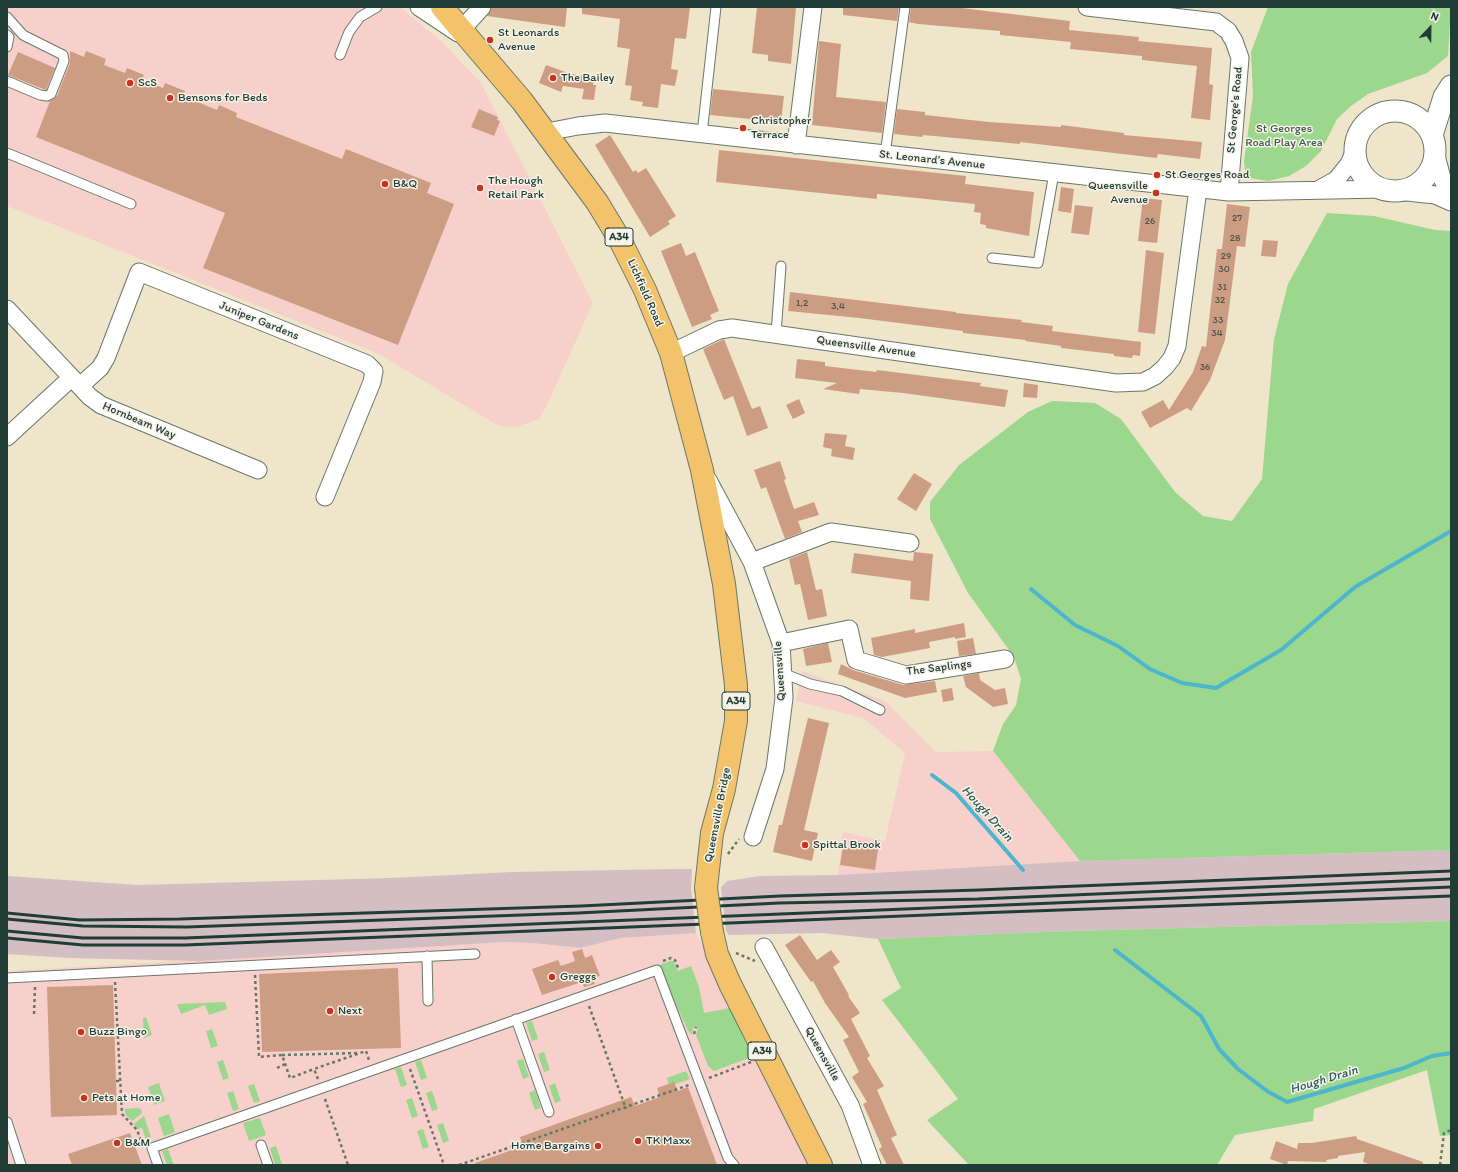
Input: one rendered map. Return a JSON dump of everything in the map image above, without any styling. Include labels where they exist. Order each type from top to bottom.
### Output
[{"type":"highway","name":"Lichfield Road","points":[[424,7],[468,36],[547,132],[597,202],[620,240],[645,290],[671,353],[702,470],[709,514]]},
{"type":"highway","name":"Queensville Bridge","points":[[709,514],[724,584],[736,684],[736,721],[724,789],[712,833],[706,888],[714,938],[717,954],[736,998],[821,1165]]},
{"type":"street","points":[[468,36],[482,7]]},
{"type":"street","points":[[796,144],[813,7]]},
{"type":"street","name":"St George's Road","points":[[1087,7],[1216,22],[1228,31],[1234,41],[1240,58],[1229,192]]},
{"type":"street","points":[[1447,92],[1433,144],[1432,166],[1423,179],[1412,187],[1391,190],[1368,180],[1361,172],[1356,159],[1355,150],[1358,136],[1367,123],[1378,115],[1390,111],[1404,112],[1418,109],[1447,92]]},
{"type":"street","points":[[1404,112],[1417,117],[1425,124],[1433,144],[1442,178],[1451,197]]},
{"type":"street","name":"St. Leonard's Avenue","points":[[547,132],[578,126],[605,124],[1229,192],[1391,190],[1423,193],[1438,196],[1451,202]]},
{"type":"street","name":"St. Leonard's Avenue","points":[[1318,190],[1336,180],[1349,164],[1355,150]]},
{"type":"street","name":"Queensville Avenue","points":[[671,353],[725,329],[776,334],[1116,382],[1143,382],[1155,376],[1166,367],[1177,346],[1198,189]]},
{"type":"street","name":"Juniper Gardens","points":[[75,382],[100,368],[106,358],[139,272],[367,364],[374,371],[372,382],[325,497]]},
{"type":"street","name":"Hornbeam Way","points":[[7,309],[75,382],[101,405],[116,413],[258,470]]},
{"type":"street","points":[[7,437],[75,382]]},
{"type":"street","name":"Queensville","points":[[702,470],[752,562],[781,642],[784,698],[775,769],[753,837]]},
{"type":"street","points":[[752,562],[831,532],[910,543]]},
{"type":"street","name":"The Saplings","points":[[781,642],[849,629],[856,660],[906,675],[1005,659]]},
{"type":"street","name":"Queensville","points":[[764,947],[850,1105],[872,1165]]},
{"type":"lane","points":[[340,55],[349,32],[360,17],[377,7]]},
{"type":"lane","points":[[702,134],[716,7]]},
{"type":"lane","points":[[885,155],[905,7]]},
{"type":"lane","points":[[7,17],[23,35],[63,55],[64,61],[51,94],[47,96],[40,95],[7,81]]},
{"type":"lane","points":[[7,35],[9,37],[7,47]]},
{"type":"lane","points":[[7,153],[131,204]]},
{"type":"lane","points":[[992,258],[1038,263],[1054,172]]},
{"type":"lane","points":[[776,334],[781,266]]},
{"type":"lane","points":[[782,673],[810,684],[842,691],[880,710]]},
{"type":"lane","points":[[7,978],[254,964],[475,954]]},
{"type":"lane","points":[[427,956],[428,1001]]},
{"type":"lane","points":[[158,1165],[152,1148],[657,970],[679,1032],[693,1061],[728,1158],[734,1165]]},
{"type":"lane","points":[[516,1019],[550,1112]]},
{"type":"lane","points":[[7,1122],[21,1165]]},
{"type":"lane","points":[[261,1145],[268,1165]]},
{"type":"path","points":[[714,938],[776,971]]},
{"type":"path","points":[[254,964],[259,1057],[291,1053],[362,1053],[366,1051],[369,1061],[376,1058]]},
{"type":"path","points":[[108,982],[116,981],[115,1013],[122,1114],[137,1130],[144,1149]]},
{"type":"path","points":[[34,1014],[34,988],[39,984]]},
{"type":"path","points":[[586,995],[626,1108]]},
{"type":"path","points":[[282,1055],[290,1078],[362,1053]]},
{"type":"path","points":[[406,1058],[444,1165]]},
{"type":"path","points":[[459,1165],[483,1159],[756,1061]]},
{"type":"path","points":[[278,1068],[285,1064]]},
{"type":"path","points":[[314,1069],[348,1165]]},
{"type":"path","points":[[116,1081],[120,1080]]},
{"type":"path","points":[[1440,1165],[1444,1133],[1451,1130]]},
{"type":"shaded area","points":[[7,7],[400,7],[441,41],[481,83],[593,303],[547,405],[539,419],[516,427],[499,426],[377,353],[7,206]]},
{"type":"shaded area","points":[[802,671],[885,701],[936,752],[993,751],[1080,861],[838,875],[843,832],[885,841],[905,753],[863,718],[796,701]]},
{"type":"shaded area","points":[[1451,850],[1451,921],[1071,931],[878,939],[822,933],[729,935],[726,931],[721,887],[727,881],[760,876],[838,875],[1080,861]]},
{"type":"shaded area","points":[[692,869],[691,889],[696,933],[621,938],[580,948],[533,943],[504,942],[199,961],[69,958],[7,954],[7,876],[137,885],[391,878],[512,872]]},
{"type":"shaded area","points":[[696,933],[713,965],[754,1057],[809,1165],[7,1165],[7,971],[504,942],[533,943],[580,948],[621,938]]},
{"type":"green space","name":"St Georges Road Play Area","points":[[1268,7],[1451,7],[1448,56],[1427,73],[1368,94],[1351,106],[1337,119],[1321,151],[1306,166],[1289,176],[1268,181],[1250,178],[1245,170],[1244,161],[1253,96],[1251,52]]},
{"type":"green space","points":[[1327,213],[1374,216],[1435,230],[1451,231],[1451,850],[1080,861],[993,751],[1003,724],[1016,705],[1021,679],[1014,657],[968,593],[930,519],[930,502],[959,465],[1028,412],[1052,401],[1095,403],[1121,419],[1175,492],[1203,516],[1232,521],[1262,479],[1274,339],[1288,284]]},
{"type":"green space","points":[[1451,921],[1451,1135],[1440,1136],[1427,1070],[1314,1109],[1313,1121],[1235,1135],[1217,1165],[969,1165],[927,1120],[958,1099],[882,1000],[901,988],[878,939],[1071,931]]},
{"type":"green space","points":[[674,961],[678,971],[691,966],[699,987],[704,1013],[730,1008],[752,1057],[714,1071],[708,1066],[696,1035],[698,1028],[693,1027],[692,1035],[689,1032],[670,993],[660,965]]},
{"type":"green space","points":[[225,1002],[227,1009],[209,1015],[205,1005],[181,1014],[177,1004]]},
{"type":"green space","points":[[146,1017],[152,1035],[144,1038],[143,1018]]},
{"type":"green space","points":[[532,1021],[538,1039],[532,1041],[526,1023]]},
{"type":"green space","points":[[212,1029],[218,1046],[211,1048],[206,1031]]},
{"type":"green space","points":[[544,1052],[550,1070],[544,1072],[538,1054]]},
{"type":"green space","points":[[523,1059],[529,1077],[523,1079],[517,1061]]},
{"type":"green space","points":[[223,1060],[229,1078],[223,1080],[217,1062]]},
{"type":"green space","points":[[421,1060],[427,1078],[421,1080],[415,1062]]},
{"type":"green space","points":[[401,1067],[407,1085],[401,1087],[395,1069]]},
{"type":"green space","points":[[686,1071],[690,1079],[669,1086],[667,1078]]},
{"type":"green space","points":[[159,1083],[165,1101],[154,1105],[148,1087]]},
{"type":"green space","points":[[555,1083],[561,1101],[555,1103],[549,1086]]},
{"type":"green space","points":[[254,1084],[260,1101],[254,1103],[248,1086]]},
{"type":"green space","points":[[535,1090],[541,1108],[535,1110],[529,1093]]},
{"type":"green space","points":[[233,1091],[239,1109],[233,1111],[227,1093]]},
{"type":"green space","points":[[432,1091],[438,1109],[432,1111],[426,1093]]},
{"type":"green space","points":[[412,1098],[418,1116],[412,1118],[406,1100]]},
{"type":"green space","points":[[125,1109],[141,1109],[142,1113],[132,1121],[125,1114]]},
{"type":"green space","points":[[169,1114],[175,1132],[164,1136],[158,1118]]},
{"type":"green space","points":[[144,1116],[151,1137],[146,1140],[142,1128],[137,1129],[134,1124]]},
{"type":"green space","points":[[260,1118],[266,1135],[249,1141],[243,1123]]},
{"type":"green space","points":[[443,1123],[449,1141],[443,1143],[437,1125]]},
{"type":"green space","points":[[423,1129],[429,1147],[423,1149],[417,1131]]},
{"type":"green space","points":[[276,1146],[282,1164],[280,1165],[275,1165],[270,1148]]},
{"type":"green space","points":[[168,1149],[174,1165],[167,1165],[162,1151]]},
{"type":"building","points":[[492,7],[567,7],[565,27],[487,16]]},
{"type":"building","points":[[582,7],[690,7],[686,39],[675,38],[671,69],[678,70],[675,86],[661,84],[658,108],[642,106],[643,102],[630,100],[632,86],[625,85],[630,49],[617,47],[620,19],[582,14]]},
{"type":"building","points":[[757,7],[796,7],[791,64],[768,61],[768,55],[752,53]]},
{"type":"building","points":[[843,7],[899,7],[897,21],[843,15]]},
{"type":"building","points":[[911,7],[953,7],[1070,21],[1069,30],[1139,37],[1138,41],[1212,48],[1209,84],[1213,85],[1210,120],[1191,118],[1197,66],[1142,60],[1142,56],[1070,49],[1071,42],[1000,35],[1000,31],[918,24],[909,22]]},
{"type":"building","points":[[819,41],[841,44],[836,97],[886,102],[882,133],[812,125]]},
{"type":"building","points":[[70,51],[84,57],[86,51],[106,59],[104,65],[125,73],[127,68],[144,75],[142,80],[163,88],[165,83],[185,91],[183,96],[217,110],[219,105],[237,113],[236,117],[342,159],[346,149],[431,183],[427,193],[454,204],[398,345],[203,268],[225,213],[36,137],[50,101],[57,96],[70,63]]},
{"type":"building","points":[[18,52],[55,68],[46,90],[8,75]]},
{"type":"building","points":[[546,65],[571,74],[594,77],[593,85],[596,85],[594,100],[582,99],[584,89],[563,86],[561,92],[539,83]]},
{"type":"building","points":[[713,89],[784,96],[781,122],[710,115]]},
{"type":"building","points":[[479,109],[498,117],[497,120],[500,121],[494,136],[471,127]]},
{"type":"building","points":[[897,109],[925,112],[925,115],[989,122],[1061,127],[1061,125],[1124,133],[1124,135],[1202,142],[1200,159],[1158,154],[1157,158],[1020,142],[1020,144],[923,135],[922,137],[894,134]]},
{"type":"building","points":[[610,135],[633,172],[636,170],[638,173],[646,168],[676,216],[668,221],[670,224],[650,237],[595,145]]},
{"type":"building","points":[[719,150],[966,176],[965,184],[1034,192],[1029,236],[986,228],[986,225],[980,224],[981,213],[974,212],[975,204],[877,194],[877,199],[716,182]]},
{"type":"building","points":[[1061,187],[1074,189],[1071,213],[1058,211]]},
{"type":"building","points":[[1143,198],[1162,200],[1157,243],[1138,241]]},
{"type":"building","points":[[1227,204],[1250,207],[1245,247],[1237,246],[1225,340],[1210,380],[1191,411],[1187,408],[1150,428],[1141,412],[1163,400],[1169,410],[1193,372],[1202,346],[1206,347],[1217,249],[1222,249]]},
{"type":"building","points":[[1075,205],[1093,207],[1089,235],[1071,233]]},
{"type":"building","points":[[1263,240],[1278,241],[1276,257],[1261,256]]},
{"type":"building","points":[[681,243],[686,256],[695,252],[719,311],[710,315],[712,319],[692,327],[661,251]]},
{"type":"building","points":[[1146,250],[1164,253],[1155,334],[1138,332]]},
{"type":"building","points":[[790,292],[1022,320],[1021,322],[1053,326],[1052,331],[1141,342],[1140,356],[1133,355],[1132,358],[1114,356],[1114,354],[1061,348],[1061,346],[1025,341],[1026,340],[963,333],[963,331],[788,311]]},
{"type":"building","points":[[724,339],[752,409],[760,406],[768,428],[747,436],[733,396],[724,400],[703,349]]},
{"type":"building","points":[[797,359],[825,362],[825,366],[876,372],[877,370],[981,383],[980,386],[1008,390],[1005,407],[903,393],[860,389],[859,394],[823,389],[837,383],[795,378]]},
{"type":"building","points":[[1024,383],[1038,385],[1037,398],[1023,397]]},
{"type":"building","points":[[799,399],[805,413],[793,419],[786,405]]},
{"type":"building","points":[[825,433],[847,435],[845,446],[855,448],[853,460],[831,456],[832,449],[823,447]]},
{"type":"building","points":[[780,461],[786,479],[784,480],[794,509],[814,502],[819,515],[798,521],[802,532],[785,539],[766,487],[761,489],[754,470]]},
{"type":"building","points":[[914,473],[932,484],[916,511],[897,499]]},
{"type":"building","points":[[807,552],[816,590],[822,589],[827,616],[808,620],[800,584],[795,585],[789,559]]},
{"type":"building","points":[[914,552],[933,554],[929,601],[910,599],[911,581],[851,573],[854,553],[913,561]]},
{"type":"building","points":[[964,623],[966,637],[955,639],[955,637],[929,642],[930,648],[882,657],[874,655],[871,638],[915,629],[915,633]]},
{"type":"building","points":[[973,638],[976,654],[959,656],[957,641]]},
{"type":"building","points":[[828,643],[832,662],[806,666],[803,649]]},
{"type":"building","points":[[841,664],[853,670],[903,685],[935,681],[937,692],[905,698],[838,674]]},
{"type":"building","points":[[979,673],[980,680],[995,690],[1005,688],[1008,704],[993,707],[966,687],[963,676]]},
{"type":"building","points":[[952,688],[954,700],[943,702],[941,690]]},
{"type":"building","points":[[808,718],[829,723],[804,830],[818,833],[812,861],[773,852],[779,825],[782,825]]},
{"type":"building","points":[[856,841],[879,843],[875,870],[840,865],[843,847],[855,849]]},
{"type":"building","points":[[800,935],[817,960],[831,950],[840,962],[833,967],[849,995],[848,996],[860,1013],[851,1019],[870,1056],[867,1058],[884,1086],[877,1090],[897,1135],[891,1138],[904,1165],[887,1165],[879,1149],[882,1147],[863,1104],[867,1102],[852,1077],[859,1072],[843,1040],[849,1037],[825,1003],[813,981],[811,982],[785,945]]},
{"type":"building","points":[[582,949],[585,958],[592,955],[600,976],[592,978],[595,984],[584,987],[582,982],[542,995],[532,969],[558,960],[561,966],[575,961],[572,952]]},
{"type":"building","name":"Next","points":[[398,968],[401,1048],[262,1052],[259,974]]},
{"type":"building","points":[[113,985],[117,1115],[51,1117],[47,987]]},
{"type":"building","points":[[674,1082],[678,1091],[688,1087],[717,1165],[475,1165],[475,1163],[523,1146],[520,1137],[631,1097],[635,1106],[649,1101],[660,1097],[657,1088]]},
{"type":"building","name":"B&M","points":[[130,1133],[142,1165],[72,1165],[68,1154]]},
{"type":"building","points":[[1356,1136],[1357,1139],[1423,1162],[1423,1165],[1371,1165],[1363,1162],[1365,1152],[1338,1156],[1338,1158],[1326,1160],[1327,1162],[1288,1161],[1287,1165],[1270,1159],[1276,1141],[1297,1149],[1298,1143],[1312,1143]]},
{"type":"waterway","points":[[1031,589],[1075,625],[1118,646],[1150,669],[1182,683],[1216,688],[1281,650],[1355,587],[1451,531]]},
{"type":"waterway","name":"Hough Drain","points":[[932,775],[956,793],[1023,870]]},
{"type":"waterway","name":"Hough Drain","points":[[1115,950],[1201,1016],[1219,1049],[1238,1069],[1267,1091],[1287,1102],[1404,1068],[1432,1056],[1451,1053]]},
{"type":"railway","points":[[7,913],[80,920],[180,919],[581,906],[780,896],[979,890],[1451,871]]},
{"type":"railway","points":[[7,919],[83,926],[187,927],[578,913],[779,903],[978,899],[1451,879]]},
{"type":"railway","points":[[7,931],[83,938],[185,938],[1451,887]]},
{"type":"railway","points":[[7,938],[83,945],[185,945],[977,913],[1451,896]]},
{"type":"place","name":"St Leonards Avenue","points":[[490,40]]},
{"type":"place","name":"The Bailey","points":[[553,78]]},
{"type":"place","name":"ScS","points":[[130,83]]},
{"type":"place","name":"Bensons for Beds","points":[[170,98]]},
{"type":"place","name":"Christopher Terrace","points":[[743,128]]},
{"type":"place","name":"St Georges Road","points":[[1157,175]]},
{"type":"place","name":"B&Q","points":[[385,184]]},
{"type":"place","name":"The Hough Retail Park","points":[[480,188]]},
{"type":"place","name":"Queensville Avenue","points":[[1156,193]]},
{"type":"place","name":"Spittal Brook","points":[[805,845]]},
{"type":"place","name":"Greggs","points":[[552,977]]},
{"type":"place","name":"Next","points":[[330,1011]]},
{"type":"place","name":"Buzz Bingo","points":[[81,1032]]},
{"type":"place","name":"Pets at Home","points":[[84,1098]]},
{"type":"place","name":"TK Maxx","points":[[638,1141]]},
{"type":"place","name":"B&M","points":[[117,1143]]},
{"type":"place","name":"Home Bargains","points":[[598,1146]]}]
